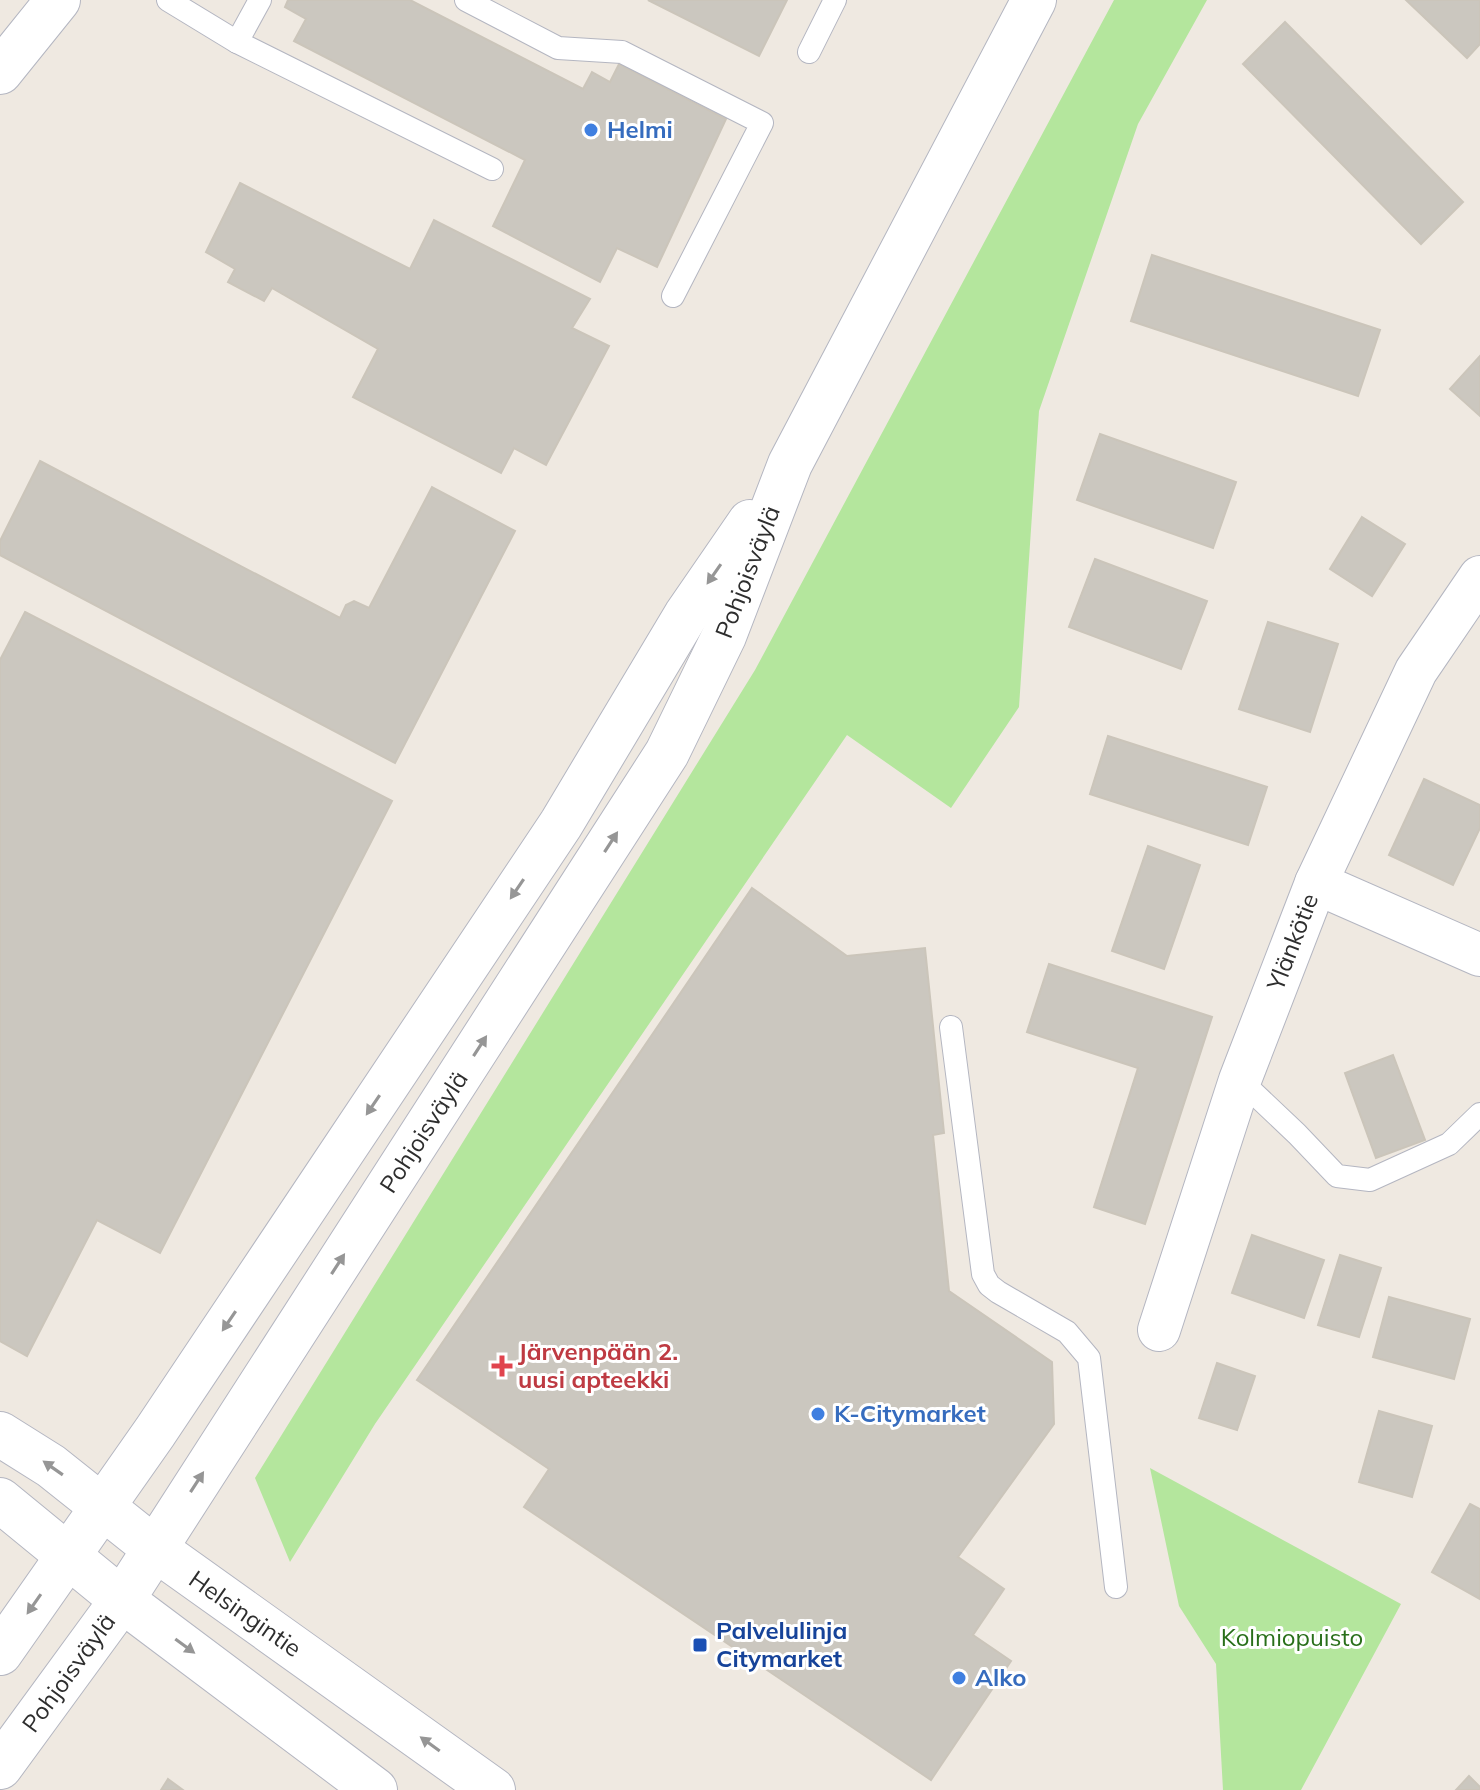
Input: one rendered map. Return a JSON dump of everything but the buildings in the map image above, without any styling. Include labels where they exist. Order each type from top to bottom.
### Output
[{"type":"main road","points":[[0,72],[58,0]]},
{"type":"main road","name":"Pohjoisväylä","points":[[0,1767],[122,1600],[667,753],[724,636],[790,464],[1034,0]]},
{"type":"main road","name":"Pohjoisväylä","points":[[0,1653],[104,1506],[552,837],[686,615],[790,464]]},
{"type":"main road","name":"Helsingintie","points":[[0,1434],[51,1466],[154,1548],[493,1790]]},
{"type":"main road","points":[[0,1500],[122,1600],[375,1790]]},
{"type":"street","name":"Ylänkötie","points":[[1159,1330],[1240,1080],[1316,883],[1416,671],[1480,577]]},
{"type":"street","points":[[1316,883],[1480,955]]},
{"type":"lane","points":[[168,0],[237,42],[492,169]]},
{"type":"lane","points":[[237,42],[260,0]]},
{"type":"lane","points":[[466,0],[558,48],[622,52],[762,123],[673,296]]},
{"type":"lane","points":[[809,52],[835,0]]},
{"type":"lane","points":[[951,1027],[983,1274],[989,1285],[998,1292],[1067,1332],[1089,1358],[1116,1587]]},
{"type":"lane","points":[[1240,1080],[1337,1176],[1370,1180],[1449,1144],[1480,1114]]},
{"type":"green space","points":[[1114,0],[1207,0],[1138,124],[1039,411],[1019,707],[951,808],[847,735],[375,1424],[290,1562],[255,1478],[755,670]]},
{"type":"green space","name":"Kolmiopuisto","points":[[1150,1468],[1401,1604],[1301,1790],[1223,1790],[1216,1664],[1179,1606]]},
{"type":"place","name":"Helmi","points":[[591,130]]},
{"type":"place","name":"Järvenpään 2. uusi apteekki","points":[[502,1366]]},
{"type":"place","name":"K-Citymarket","points":[[818,1414]]},
{"type":"place","name":"Palvelulinja Citymarket","points":[[700,1645]]},
{"type":"place","name":"Alko","points":[[959,1678]]}]
